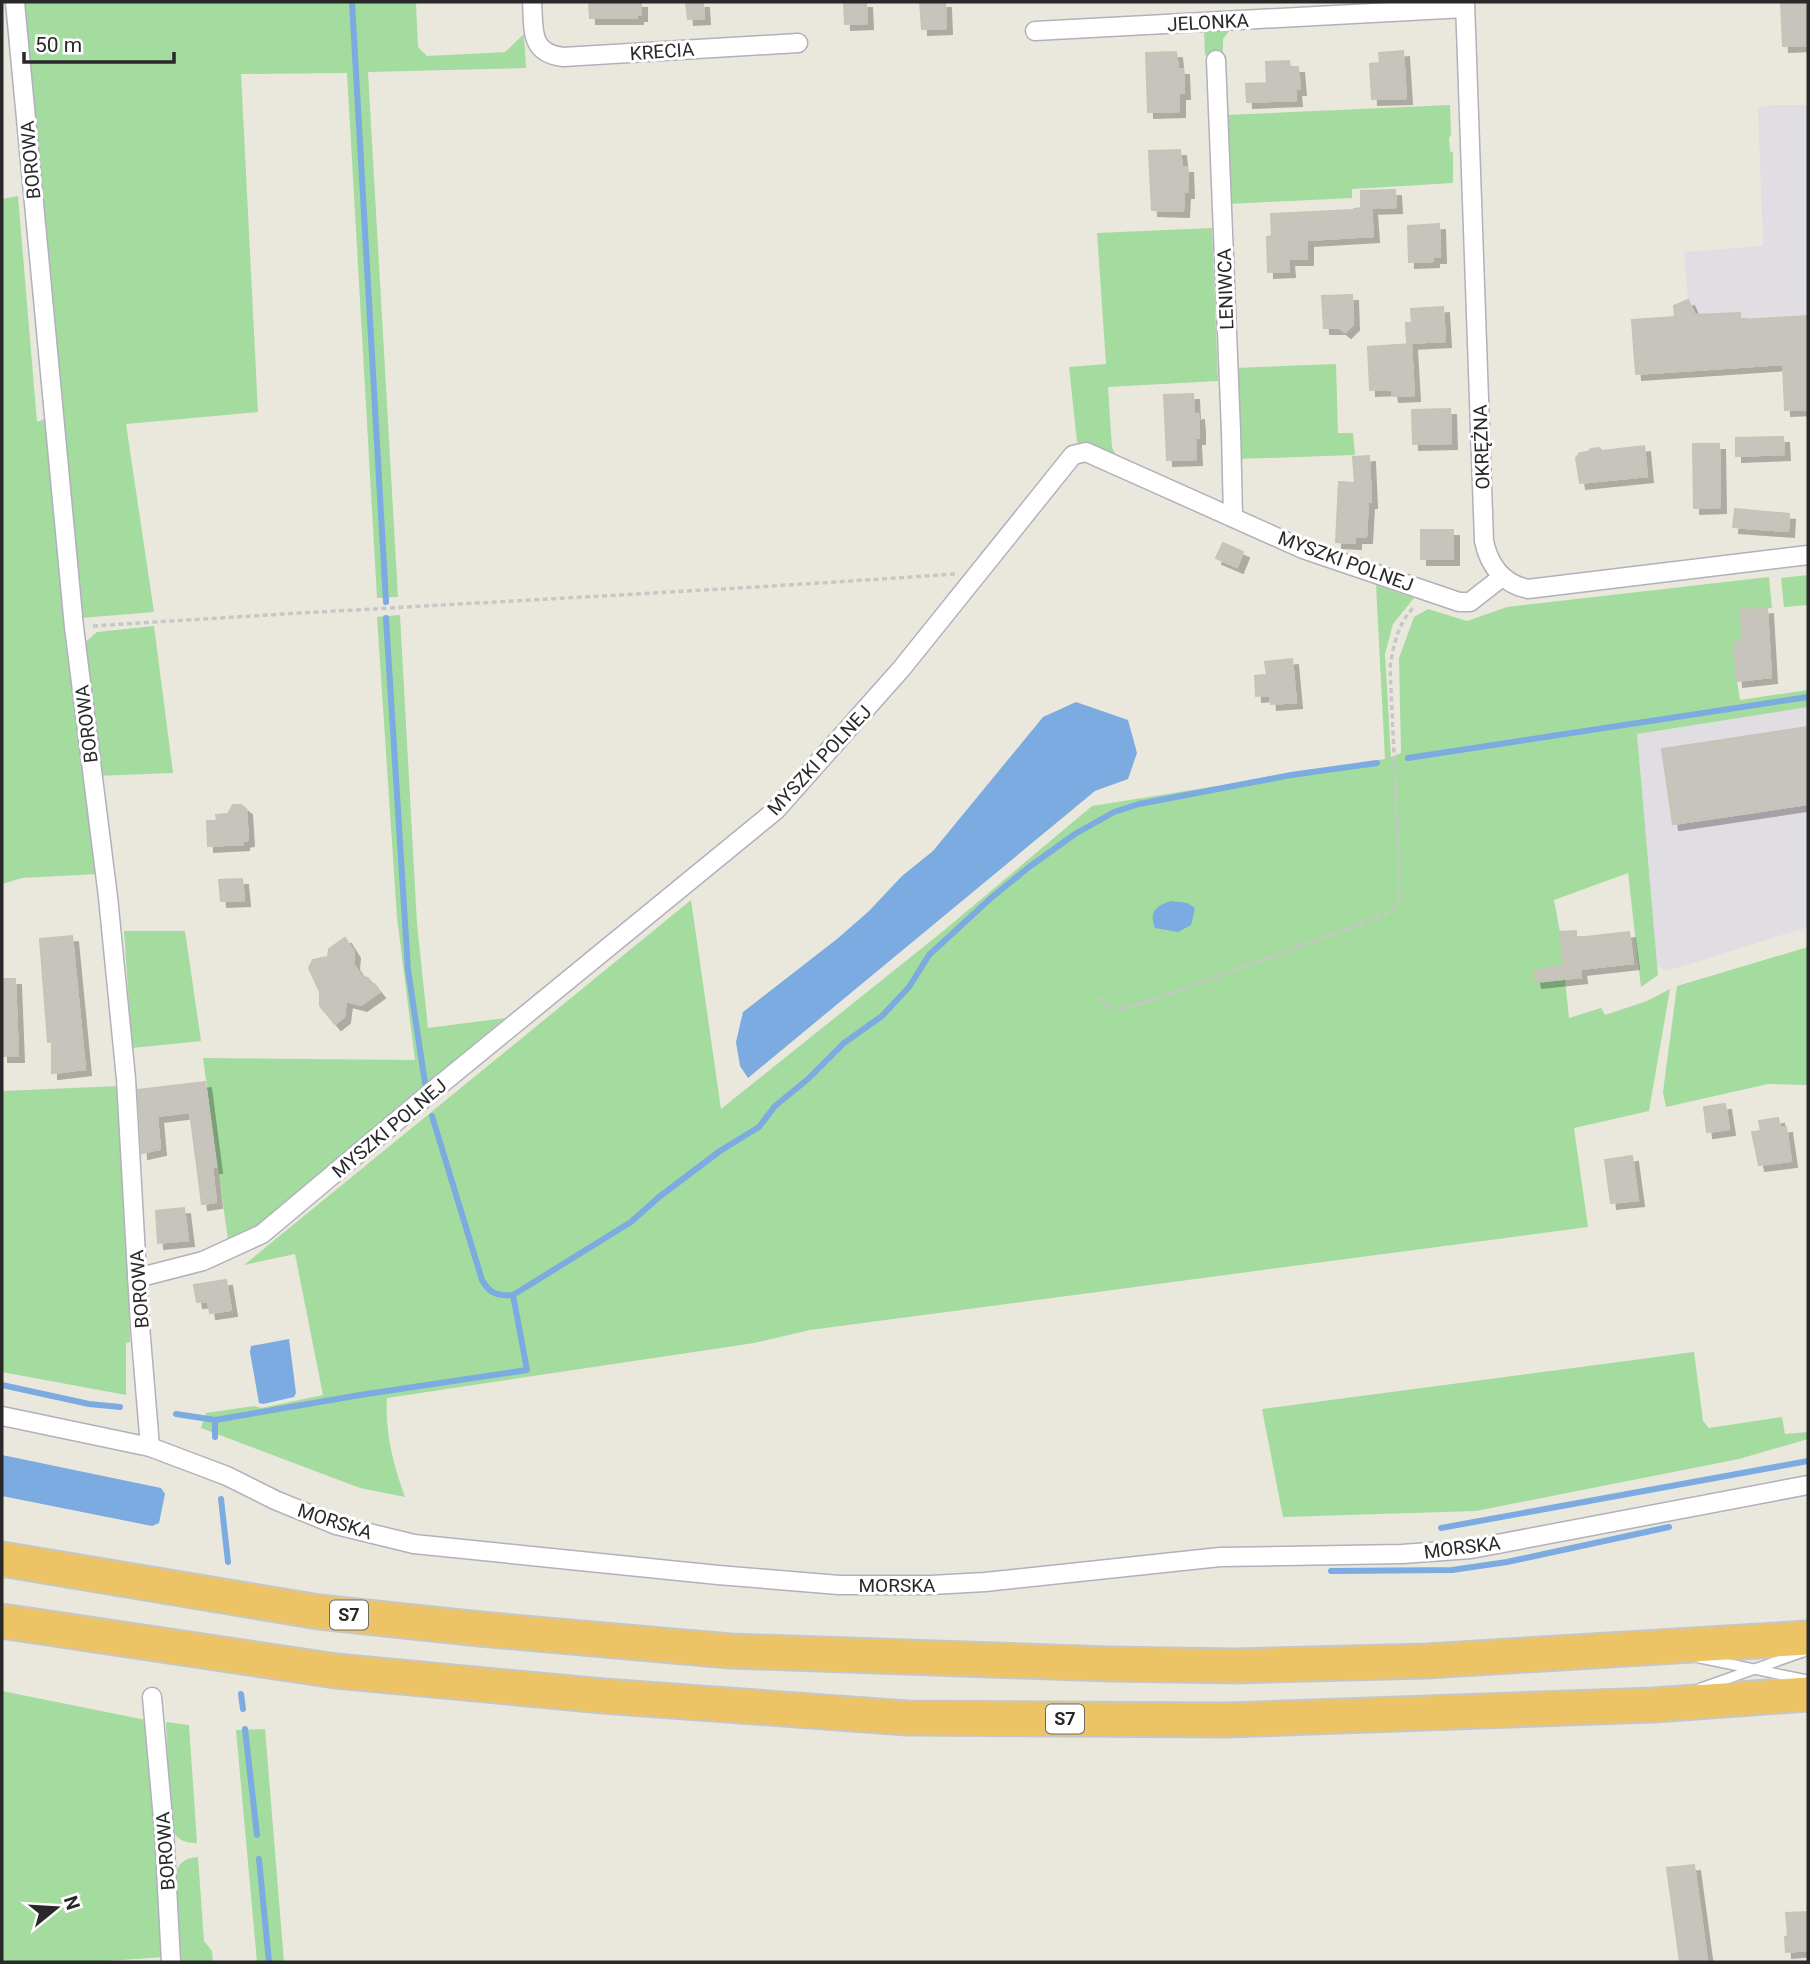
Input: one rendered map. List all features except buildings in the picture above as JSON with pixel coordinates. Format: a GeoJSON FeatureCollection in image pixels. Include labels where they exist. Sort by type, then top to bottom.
{"type":"FeatureCollection","features":[{"type":"Feature","properties":{"kind":"highway","name":"S7"},"geometry":{"type":"LineString","coordinates":[[2,1559],[319,1612],[730,1651],[1109,1664],[1236,1665],[1427,1661],[1808,1637]]}},
{"type":"Feature","properties":{"kind":"highway","name":"S7"},"geometry":{"type":"LineString","coordinates":[[2,1620],[336,1671],[603,1696],[907,1718],[1227,1720],[1654,1705],[1808,1694]]}},
{"type":"Feature","properties":{"kind":"street","name":"BOROWA"},"geometry":{"type":"LineString","coordinates":[[15,2],[75,627],[121,1024],[150,1447]]}},
{"type":"Feature","properties":{"kind":"street","name":"KRECIA"},"geometry":{"type":"LineString","coordinates":[[532,2],[535,39],[544,52],[563,57],[798,43]]}},
{"type":"Feature","properties":{"kind":"street","name":"JELONKA"},"geometry":{"type":"LineString","coordinates":[[1035,31],[1465,5]]}},
{"type":"Feature","properties":{"kind":"street","name":"OKRĘŻNA"},"geometry":{"type":"LineString","coordinates":[[1465,5],[1484,541],[1487,555],[1502,577]]}},
{"type":"Feature","properties":{"kind":"street","name":"LENIWCA"},"geometry":{"type":"LineString","coordinates":[[1216,60],[1233,517]]}},
{"type":"Feature","properties":{"kind":"street","name":"MYSZKI POLNEJ"},"geometry":{"type":"LineString","coordinates":[[137,1278],[203,1261],[262,1234],[756,826],[804,780],[893,679],[1078,452],[1086,452],[1331,560],[1465,603],[1479,597],[1502,577]]}},
{"type":"Feature","properties":{"kind":"street"},"geometry":{"type":"LineString","coordinates":[[1502,577],[1511,584],[1528,589],[1808,555]]}},
{"type":"Feature","properties":{"kind":"street","name":"MORSKA"},"geometry":{"type":"LineString","coordinates":[[2,1416],[150,1447],[203,1466],[336,1525],[414,1544],[839,1585],[971,1583],[1220,1557],[1402,1554],[1471,1549],[1808,1485]]}},
{"type":"Feature","properties":{"kind":"street","name":"BOROWA"},"geometry":{"type":"LineString","coordinates":[[152,1697],[164,1830],[171,1962]]}},
{"type":"Feature","properties":{"kind":"lane"},"geometry":{"type":"LineString","coordinates":[[1653,1648],[1808,1681]]}},
{"type":"Feature","properties":{"kind":"lane"},"geometry":{"type":"LineString","coordinates":[[1654,1705],[1808,1651]]}},
{"type":"Feature","properties":{"kind":"path"},"geometry":{"type":"LineString","coordinates":[[75,627],[978,573]]}},
{"type":"Feature","properties":{"kind":"path"},"geometry":{"type":"LineString","coordinates":[[1100,996],[1108,1007],[1119,1009],[1153,1000],[1386,914],[1399,903],[1390,668],[1393,645],[1403,622],[1411,609],[1432,592]]}},
{"type":"Feature","properties":{"kind":"shaded area"},"geometry":{"type":"Polygon","coordinates":[[[1808,105],[1808,363],[1636,374],[1632,320],[1675,317],[1674,306],[1688,300],[1684,252],[1763,246],[1758,107],[1808,105]]]}},
{"type":"Feature","properties":{"kind":"shaded area"},"geometry":{"type":"Polygon","coordinates":[[[1808,707],[1808,927],[1667,971],[1657,966],[1637,734],[1808,707]]]}},
{"type":"Feature","properties":{"kind":"green space"},"geometry":{"type":"Polygon","coordinates":[[[22,2],[416,2],[418,47],[427,56],[505,52],[524,34],[526,68],[368,72],[398,597],[377,598],[347,73],[241,74],[258,412],[126,424],[154,612],[81,618],[22,2]]]}},
{"type":"Feature","properties":{"kind":"green space"},"geometry":{"type":"Polygon","coordinates":[[[1230,30],[1223,39],[1223,54],[1205,55],[1204,31],[1230,30]]]}},
{"type":"Feature","properties":{"kind":"green space"},"geometry":{"type":"Polygon","coordinates":[[[1450,105],[1449,138],[1450,151],[1453,153],[1453,183],[1352,189],[1352,198],[1228,204],[1226,115],[1450,105]]]}},
{"type":"Feature","properties":{"kind":"green space"},"geometry":{"type":"Polygon","coordinates":[[[18,196],[37,422],[47,418],[97,874],[22,878],[2,884],[2,199],[18,196]]]}},
{"type":"Feature","properties":{"kind":"green space"},"geometry":{"type":"Polygon","coordinates":[[[1212,228],[1218,381],[1108,387],[1112,448],[1120,461],[1077,442],[1069,367],[1106,364],[1097,233],[1212,228]]]}},
{"type":"Feature","properties":{"kind":"green space"},"geometry":{"type":"Polygon","coordinates":[[[1336,364],[1338,433],[1353,433],[1355,455],[1239,459],[1235,368],[1336,364]]]}},
{"type":"Feature","properties":{"kind":"green space"},"geometry":{"type":"Polygon","coordinates":[[[1808,575],[1808,605],[1784,607],[1781,578],[1808,575]]]}},
{"type":"Feature","properties":{"kind":"green space"},"geometry":{"type":"Polygon","coordinates":[[[1769,577],[1772,608],[1741,611],[1743,641],[1737,681],[1740,700],[1808,690],[1808,707],[1637,734],[1658,975],[1641,987],[1628,873],[1554,900],[1569,1018],[1601,1008],[1605,1015],[1647,1001],[1670,989],[1649,1111],[1574,1128],[1588,1227],[810,1330],[754,1343],[387,1398],[391,1448],[405,1497],[360,1488],[201,1428],[206,1413],[254,1406],[261,1408],[323,1395],[295,1254],[244,1265],[691,900],[721,1109],[942,932],[1092,806],[1385,759],[1376,585],[1414,598],[1393,624],[1385,654],[1391,757],[1401,753],[1399,658],[1414,617],[1428,609],[1467,621],[1507,607],[1769,577]]]}},
{"type":"Feature","properties":{"kind":"green space"},"geometry":{"type":"Polygon","coordinates":[[[400,615],[417,924],[428,1028],[505,1018],[246,1235],[228,1240],[203,1058],[415,1060],[397,918],[377,617],[400,615]]]}},
{"type":"Feature","properties":{"kind":"green space"},"geometry":{"type":"Polygon","coordinates":[[[154,626],[173,773],[95,776],[83,644],[97,632],[154,626]]]}},
{"type":"Feature","properties":{"kind":"green space"},"geometry":{"type":"Polygon","coordinates":[[[124,931],[185,931],[201,1041],[132,1048],[124,931]]]}},
{"type":"Feature","properties":{"kind":"green space"},"geometry":{"type":"Polygon","coordinates":[[[1808,947],[1808,1085],[1768,1084],[1666,1107],[1663,1092],[1677,986],[1808,947]]]}},
{"type":"Feature","properties":{"kind":"green space"},"geometry":{"type":"Polygon","coordinates":[[[119,1086],[127,1197],[130,1342],[126,1343],[126,1395],[2,1372],[2,1091],[119,1086]]]}},
{"type":"Feature","properties":{"kind":"green space"},"geometry":{"type":"Polygon","coordinates":[[[1694,1352],[1703,1421],[1709,1428],[1782,1417],[1785,1434],[1808,1432],[1808,1439],[1739,1459],[1476,1511],[1283,1517],[1262,1409],[1694,1352]]]}},
{"type":"Feature","properties":{"kind":"green space"},"geometry":{"type":"Polygon","coordinates":[[[2,1691],[146,1720],[164,1957],[93,1962],[2,1962],[2,1691]]]}},
{"type":"Feature","properties":{"kind":"green space"},"geometry":{"type":"Polygon","coordinates":[[[166,1722],[189,1725],[197,1843],[182,1840],[171,1830],[166,1722]]]}},
{"type":"Feature","properties":{"kind":"green space"},"geometry":{"type":"Polygon","coordinates":[[[265,1729],[284,1962],[257,1962],[236,1730],[265,1729]]]}},
{"type":"Feature","properties":{"kind":"green space"},"geometry":{"type":"Polygon","coordinates":[[[198,1857],[204,1941],[212,1951],[213,1962],[178,1962],[174,1876],[183,1862],[198,1857]]]}},
{"type":"Feature","properties":{"kind":"water"},"geometry":{"type":"Polygon","coordinates":[[[1076,702],[1128,720],[1137,753],[1128,779],[1095,791],[748,1078],[740,1066],[736,1042],[743,1012],[869,911],[902,876],[933,851],[1043,717],[1076,702]]]}},
{"type":"Feature","properties":{"kind":"water"},"geometry":{"type":"Polygon","coordinates":[[[1171,901],[1187,903],[1195,908],[1191,925],[1178,932],[1155,928],[1153,922],[1155,910],[1171,901]]]}},
{"type":"Feature","properties":{"kind":"water"},"geometry":{"type":"Polygon","coordinates":[[[289,1339],[296,1393],[294,1397],[259,1403],[251,1346],[289,1339]]]}},
{"type":"Feature","properties":{"kind":"water"},"geometry":{"type":"Polygon","coordinates":[[[2,1455],[161,1488],[165,1494],[159,1523],[152,1526],[2,1496],[2,1455]]]}},
{"type":"Feature","properties":{"kind":"waterway"},"geometry":{"type":"LineString","coordinates":[[352,2],[386,602]]}},
{"type":"Feature","properties":{"kind":"waterway"},"geometry":{"type":"LineString","coordinates":[[386,618],[408,970],[425,1083]]}},
{"type":"Feature","properties":{"kind":"waterway"},"geometry":{"type":"LineString","coordinates":[[1408,758],[1808,697]]}},
{"type":"Feature","properties":{"kind":"waterway"},"geometry":{"type":"LineString","coordinates":[[432,1116],[482,1280],[495,1293],[513,1295],[631,1222],[720,1151],[759,1127],[775,1106],[808,1079],[844,1043],[882,1016],[909,987],[929,955],[991,898],[1075,834],[1114,812],[1139,804],[1291,775],[1377,763]]}},
{"type":"Feature","properties":{"kind":"waterway"},"geometry":{"type":"LineString","coordinates":[[215,1437],[215,1420],[527,1370],[513,1295]]}},
{"type":"Feature","properties":{"kind":"waterway"},"geometry":{"type":"LineString","coordinates":[[2,1385],[89,1404],[120,1407]]}},
{"type":"Feature","properties":{"kind":"waterway"},"geometry":{"type":"LineString","coordinates":[[176,1414],[215,1420]]}},
{"type":"Feature","properties":{"kind":"waterway"},"geometry":{"type":"LineString","coordinates":[[1441,1528],[1808,1461]]}},
{"type":"Feature","properties":{"kind":"waterway"},"geometry":{"type":"LineString","coordinates":[[221,1499],[228,1562]]}},
{"type":"Feature","properties":{"kind":"waterway"},"geometry":{"type":"LineString","coordinates":[[1331,1571],[1452,1570],[1507,1562],[1669,1527]]}},
{"type":"Feature","properties":{"kind":"waterway"},"geometry":{"type":"LineString","coordinates":[[241,1694],[243,1709]]}},
{"type":"Feature","properties":{"kind":"waterway"},"geometry":{"type":"LineString","coordinates":[[245,1729],[257,1835]]}},
{"type":"Feature","properties":{"kind":"waterway"},"geometry":{"type":"LineString","coordinates":[[259,1859],[269,1962]]}}]}
